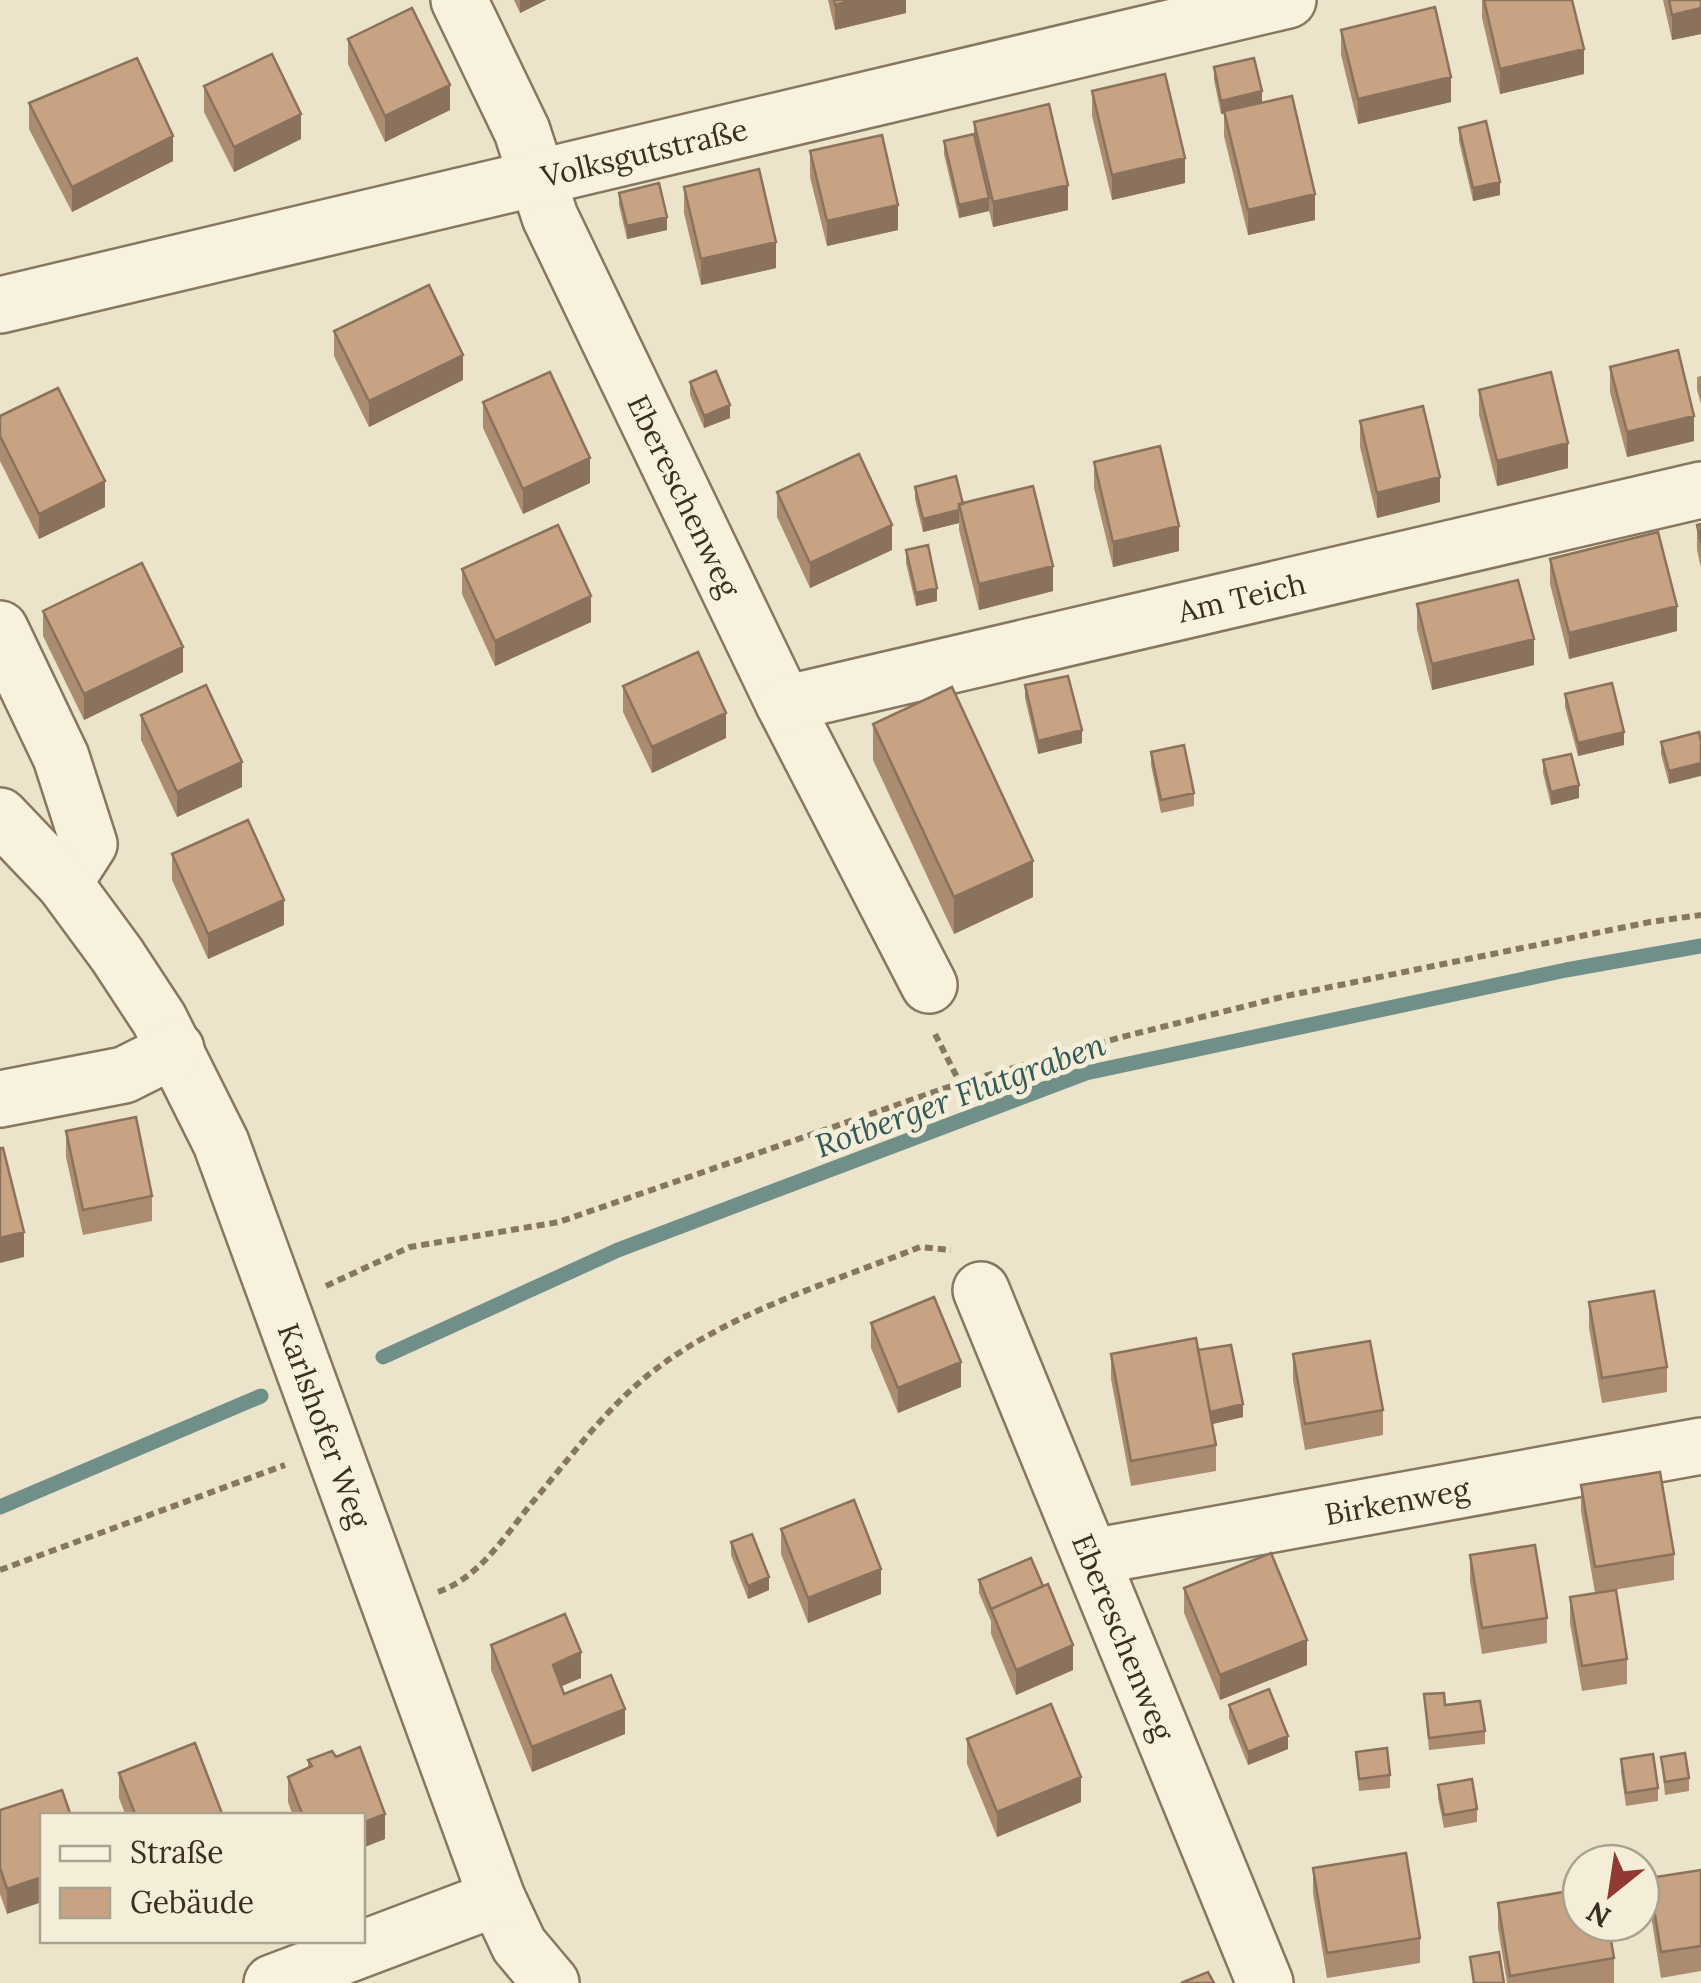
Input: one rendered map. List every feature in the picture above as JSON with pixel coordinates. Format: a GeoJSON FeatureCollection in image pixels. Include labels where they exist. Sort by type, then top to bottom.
{"type":"FeatureCollection","features":[{"type":"Feature","properties":{"kind":"street","name":"Ebereschenweg"},"geometry":{"type":"LineString","coordinates":[[459,0],[522,132],[550,217],[784,704],[930,984]]}},
{"type":"Feature","properties":{"kind":"street","name":"Volksgutstraße"},"geometry":{"type":"LineString","coordinates":[[0,305],[1288,0]]}},
{"type":"Feature","properties":{"kind":"street","name":"Am Teich"},"geometry":{"type":"LineString","coordinates":[[784,704],[1701,490]]}},
{"type":"Feature","properties":{"kind":"street"},"geometry":{"type":"LineString","coordinates":[[0,629],[61,757],[90,844],[64,882]]}},
{"type":"Feature","properties":{"kind":"street","name":"Karlshofer Weg"},"geometry":{"type":"LineString","coordinates":[[0,816],[64,882],[118,955],[176,1049],[222,1143],[324,1432],[497,1898],[518,1945],[551,1983]]}},
{"type":"Feature","properties":{"kind":"street"},"geometry":{"type":"LineString","coordinates":[[0,1099],[124,1075],[176,1049]]}},
{"type":"Feature","properties":{"kind":"street","name":"Ebereschenweg"},"geometry":{"type":"LineString","coordinates":[[981,1290],[1265,1983]]}},
{"type":"Feature","properties":{"kind":"street","name":"Birkenweg"},"geometry":{"type":"LineString","coordinates":[[1092,1557],[1701,1446]]}},
{"type":"Feature","properties":{"kind":"street"},"geometry":{"type":"LineString","coordinates":[[272,1983],[497,1898]]}},
{"type":"Feature","properties":{"kind":"path"},"geometry":{"type":"LineString","coordinates":[[284,1318],[410,1247],[559,1222],[960,1083],[1122,1036],[1286,996],[1701,915]]}},
{"type":"Feature","properties":{"kind":"path"},"geometry":{"type":"LineString","coordinates":[[930,984],[919,1002],[960,1083]]}},
{"type":"Feature","properties":{"kind":"path"},"geometry":{"type":"LineString","coordinates":[[390,1609],[450,1588],[480,1567],[584,1439],[634,1388],[680,1352],[729,1324],[920,1247],[956,1250],[981,1290]]}},
{"type":"Feature","properties":{"kind":"path"},"geometry":{"type":"LineString","coordinates":[[0,1570],[324,1432]]}},
{"type":"Feature","properties":{"kind":"building"},"geometry":{"type":"Polygon","coordinates":[[[1484,0],[1572,0],[1584,49],[1500,69],[1484,0]]]}},
{"type":"Feature","properties":{"kind":"building"},"geometry":{"type":"Polygon","coordinates":[[[1669,0],[1701,0],[1701,8],[1672,15],[1669,0]]]}},
{"type":"Feature","properties":{"kind":"building"},"geometry":{"type":"Polygon","coordinates":[[[1435,7],[1451,77],[1358,99],[1341,30],[1435,7]]]}},
{"type":"Feature","properties":{"kind":"building"},"geometry":{"type":"Polygon","coordinates":[[[412,8],[450,85],[385,116],[348,39],[412,8]]]}},
{"type":"Feature","properties":{"kind":"building"},"geometry":{"type":"Polygon","coordinates":[[[272,54],[301,114],[234,147],[204,86],[272,54]]]}},
{"type":"Feature","properties":{"kind":"building"},"geometry":{"type":"Polygon","coordinates":[[[137,58],[173,136],[72,187],[29,103],[137,58]]]}},
{"type":"Feature","properties":{"kind":"building"},"geometry":{"type":"Polygon","coordinates":[[[1254,58],[1262,91],[1221,101],[1214,67],[1254,58]]]}},
{"type":"Feature","properties":{"kind":"building"},"geometry":{"type":"Polygon","coordinates":[[[1165,74],[1185,158],[1112,175],[1092,91],[1165,74]]]}},
{"type":"Feature","properties":{"kind":"building"},"geometry":{"type":"Polygon","coordinates":[[[1292,96],[1315,194],[1248,210],[1224,111],[1292,96]]]}},
{"type":"Feature","properties":{"kind":"building"},"geometry":{"type":"Polygon","coordinates":[[[1049,104],[1068,185],[993,202],[974,122],[1049,104]]]}},
{"type":"Feature","properties":{"kind":"building"},"geometry":{"type":"Polygon","coordinates":[[[1486,121],[1500,182],[1473,188],[1459,128],[1486,121]]]}},
{"type":"Feature","properties":{"kind":"building"},"geometry":{"type":"Polygon","coordinates":[[[974,134],[989,198],[959,205],[944,141],[974,134]]]}},
{"type":"Feature","properties":{"kind":"building"},"geometry":{"type":"Polygon","coordinates":[[[882,135],[898,205],[827,221],[810,151],[882,135]]]}},
{"type":"Feature","properties":{"kind":"building"},"geometry":{"type":"Polygon","coordinates":[[[759,169],[776,242],[701,259],[684,187],[759,169]]]}},
{"type":"Feature","properties":{"kind":"building"},"geometry":{"type":"Polygon","coordinates":[[[659,183],[667,217],[627,226],[619,193],[659,183]]]}},
{"type":"Feature","properties":{"kind":"building"},"geometry":{"type":"Polygon","coordinates":[[[429,285],[463,355],[369,401],[334,331],[429,285]]]}},
{"type":"Feature","properties":{"kind":"building"},"geometry":{"type":"Polygon","coordinates":[[[1678,350],[1694,416],[1627,432],[1610,367],[1678,350]]]}},
{"type":"Feature","properties":{"kind":"building"},"geometry":{"type":"Polygon","coordinates":[[[716,371],[730,405],[704,416],[690,382],[716,371]]]}},
{"type":"Feature","properties":{"kind":"building"},"geometry":{"type":"Polygon","coordinates":[[[550,372],[590,458],[523,489],[483,402],[550,372]]]}},
{"type":"Feature","properties":{"kind":"building"},"geometry":{"type":"Polygon","coordinates":[[[1551,372],[1568,443],[1497,461],[1479,390],[1551,372]]]}},
{"type":"Feature","properties":{"kind":"building"},"geometry":{"type":"Polygon","coordinates":[[[58,388],[105,481],[39,514],[0,436],[0,416],[58,388]]]}},
{"type":"Feature","properties":{"kind":"building"},"geometry":{"type":"Polygon","coordinates":[[[1423,406],[1440,477],[1377,493],[1360,421],[1423,406]]]}},
{"type":"Feature","properties":{"kind":"building"},"geometry":{"type":"Polygon","coordinates":[[[1160,446],[1179,526],[1113,542],[1094,462],[1160,446]]]}},
{"type":"Feature","properties":{"kind":"building"},"geometry":{"type":"Polygon","coordinates":[[[859,454],[892,525],[810,563],[777,492],[859,454]]]}},
{"type":"Feature","properties":{"kind":"building"},"geometry":{"type":"Polygon","coordinates":[[[956,476],[963,504],[959,504],[959,510],[923,519],[915,487],[956,476]]]}},
{"type":"Feature","properties":{"kind":"building"},"geometry":{"type":"Polygon","coordinates":[[[1033,486],[1053,566],[979,584],[959,504],[1033,486]]]}},
{"type":"Feature","properties":{"kind":"building"},"geometry":{"type":"Polygon","coordinates":[[[558,525],[591,596],[495,641],[462,569],[558,525]]]}},
{"type":"Feature","properties":{"kind":"building"},"geometry":{"type":"Polygon","coordinates":[[[1658,532],[1677,606],[1569,633],[1550,559],[1658,532]]]}},
{"type":"Feature","properties":{"kind":"building"},"geometry":{"type":"Polygon","coordinates":[[[928,545],[937,588],[916,593],[906,550],[928,545]]]}},
{"type":"Feature","properties":{"kind":"building"},"geometry":{"type":"Polygon","coordinates":[[[142,563],[183,647],[84,694],[43,611],[142,563]]]}},
{"type":"Feature","properties":{"kind":"building"},"geometry":{"type":"Polygon","coordinates":[[[1518,580],[1534,639],[1432,664],[1417,604],[1518,580]]]}},
{"type":"Feature","properties":{"kind":"building"},"geometry":{"type":"Polygon","coordinates":[[[698,652],[726,713],[652,747],[623,686],[698,652]]]}},
{"type":"Feature","properties":{"kind":"building"},"geometry":{"type":"Polygon","coordinates":[[[1068,676],[1082,730],[1038,741],[1025,685],[1068,676]]]}},
{"type":"Feature","properties":{"kind":"building"},"geometry":{"type":"Polygon","coordinates":[[[1612,683],[1624,732],[1578,743],[1565,694],[1612,683]]]}},
{"type":"Feature","properties":{"kind":"building"},"geometry":{"type":"Polygon","coordinates":[[[206,685],[242,762],[177,792],[141,715],[206,685]]]}},
{"type":"Feature","properties":{"kind":"building"},"geometry":{"type":"Polygon","coordinates":[[[952,687],[1033,861],[954,897],[873,724],[952,687]]]}},
{"type":"Feature","properties":{"kind":"building"},"geometry":{"type":"Polygon","coordinates":[[[1699,732],[1701,763],[1669,771],[1661,742],[1699,732]]]}},
{"type":"Feature","properties":{"kind":"building"},"geometry":{"type":"Polygon","coordinates":[[[1184,745],[1194,793],[1161,800],[1151,752],[1184,745]]]}},
{"type":"Feature","properties":{"kind":"building"},"geometry":{"type":"Polygon","coordinates":[[[1571,754],[1579,785],[1551,792],[1543,760],[1571,754]]]}},
{"type":"Feature","properties":{"kind":"building"},"geometry":{"type":"Polygon","coordinates":[[[248,820],[284,900],[208,934],[172,854],[248,820]]]}},
{"type":"Feature","properties":{"kind":"building"},"geometry":{"type":"Polygon","coordinates":[[[136,1117],[152,1196],[83,1210],[66,1131],[136,1117]]]}},
{"type":"Feature","properties":{"kind":"building"},"geometry":{"type":"Polygon","coordinates":[[[0,1148],[24,1232],[0,1238],[0,1148]]]}},
{"type":"Feature","properties":{"kind":"building"},"geometry":{"type":"Polygon","coordinates":[[[1654,1291],[1667,1367],[1602,1378],[1589,1302],[1654,1291]]]}},
{"type":"Feature","properties":{"kind":"building"},"geometry":{"type":"Polygon","coordinates":[[[934,1297],[961,1362],[898,1388],[871,1323],[934,1297]]]}},
{"type":"Feature","properties":{"kind":"building"},"geometry":{"type":"Polygon","coordinates":[[[1196,1338],[1216,1445],[1131,1461],[1111,1354],[1196,1338]]]}},
{"type":"Feature","properties":{"kind":"building"},"geometry":{"type":"Polygon","coordinates":[[[1370,1341],[1383,1410],[1305,1424],[1293,1354],[1370,1341]]]}},
{"type":"Feature","properties":{"kind":"building"},"geometry":{"type":"Polygon","coordinates":[[[1231,1345],[1243,1404],[1210,1412],[1198,1350],[1231,1345]]]}},
{"type":"Feature","properties":{"kind":"building"},"geometry":{"type":"Polygon","coordinates":[[[1660,1472],[1674,1554],[1595,1567],[1581,1485],[1660,1472]]]}},
{"type":"Feature","properties":{"kind":"building"},"geometry":{"type":"Polygon","coordinates":[[[854,1500],[881,1569],[808,1598],[781,1529],[854,1500]]]}},
{"type":"Feature","properties":{"kind":"building"},"geometry":{"type":"Polygon","coordinates":[[[752,1534],[769,1577],[748,1586],[731,1542],[752,1534]]]}},
{"type":"Feature","properties":{"kind":"building"},"geometry":{"type":"Polygon","coordinates":[[[1535,1545],[1547,1618],[1482,1628],[1470,1555],[1535,1545]]]}},
{"type":"Feature","properties":{"kind":"building"},"geometry":{"type":"Polygon","coordinates":[[[1271,1553],[1307,1640],[1220,1675],[1184,1588],[1271,1553]]]}},
{"type":"Feature","properties":{"kind":"building"},"geometry":{"type":"Polygon","coordinates":[[[1031,1558],[1043,1586],[991,1609],[979,1580],[1031,1558]]]}},
{"type":"Feature","properties":{"kind":"building"},"geometry":{"type":"Polygon","coordinates":[[[1048,1584],[1073,1645],[1016,1670],[991,1609],[1048,1584]]]}},
{"type":"Feature","properties":{"kind":"building"},"geometry":{"type":"Polygon","coordinates":[[[1616,1590],[1627,1659],[1582,1666],[1570,1597],[1616,1590]]]}},
{"type":"Feature","properties":{"kind":"building"},"geometry":{"type":"Polygon","coordinates":[[[565,1614],[581,1652],[553,1665],[564,1694],[611,1675],[625,1709],[532,1747],[491,1645],[565,1614]]]}},
{"type":"Feature","properties":{"kind":"building"},"geometry":{"type":"Polygon","coordinates":[[[1269,1689],[1288,1736],[1248,1752],[1229,1705],[1269,1689]]]}},
{"type":"Feature","properties":{"kind":"building"},"geometry":{"type":"Polygon","coordinates":[[[1444,1693],[1445,1705],[1480,1701],[1485,1731],[1429,1738],[1424,1694],[1444,1693]]]}},
{"type":"Feature","properties":{"kind":"building"},"geometry":{"type":"Polygon","coordinates":[[[1051,1704],[1081,1777],[997,1812],[967,1739],[1051,1704]]]}},
{"type":"Feature","properties":{"kind":"building"},"geometry":{"type":"Polygon","coordinates":[[[195,1743],[222,1813],[135,1813],[119,1773],[195,1743]]]}},
{"type":"Feature","properties":{"kind":"building"},"geometry":{"type":"Polygon","coordinates":[[[360,1747],[385,1814],[365,1822],[365,1813],[302,1813],[288,1777],[312,1766],[308,1760],[332,1751],[336,1757],[360,1747]]]}},
{"type":"Feature","properties":{"kind":"building"},"geometry":{"type":"Polygon","coordinates":[[[1387,1748],[1390,1775],[1359,1779],[1356,1752],[1387,1748]]]}},
{"type":"Feature","properties":{"kind":"building"},"geometry":{"type":"Polygon","coordinates":[[[1685,1753],[1689,1778],[1665,1782],[1661,1757],[1685,1753]]]}},
{"type":"Feature","properties":{"kind":"building"},"geometry":{"type":"Polygon","coordinates":[[[1653,1754],[1658,1788],[1626,1793],[1621,1759],[1653,1754]]]}},
{"type":"Feature","properties":{"kind":"building"},"geometry":{"type":"Polygon","coordinates":[[[1472,1779],[1477,1809],[1444,1815],[1438,1785],[1472,1779]]]}},
{"type":"Feature","properties":{"kind":"building"},"geometry":{"type":"Polygon","coordinates":[[[62,1790],[70,1813],[40,1813],[40,1878],[7,1889],[0,1868],[0,1810],[62,1790]]]}},
{"type":"Feature","properties":{"kind":"building"},"geometry":{"type":"Polygon","coordinates":[[[1406,1853],[1420,1938],[1327,1953],[1313,1868],[1406,1853]]]}},
{"type":"Feature","properties":{"kind":"building"},"geometry":{"type":"Polygon","coordinates":[[[1701,1870],[1701,1946],[1661,1952],[1661,1876],[1701,1870]]]}},
{"type":"Feature","properties":{"kind":"building"},"geometry":{"type":"Polygon","coordinates":[[[1561,1892],[1561,1943],[1611,1943],[1614,1958],[1510,1976],[1498,1903],[1561,1892]]]}},
{"type":"Feature","properties":{"kind":"building"},"geometry":{"type":"Polygon","coordinates":[[[1499,1952],[1504,1983],[1474,1983],[1470,1957],[1499,1952]]]}},
{"type":"Feature","properties":{"kind":"building"},"geometry":{"type":"Polygon","coordinates":[[[1208,1972],[1214,1983],[1181,1983],[1208,1972]]]}},
{"type":"Feature","properties":{"kind":"waterway","name":"Rotberger Flutgraben"},"geometry":{"type":"LineString","coordinates":[[383,1357],[618,1250],[1086,1073],[1566,970],[1701,946]]}},
{"type":"Feature","properties":{"kind":"waterway","name":"Rotberger Flutgraben"},"geometry":{"type":"LineString","coordinates":[[0,1507],[261,1396]]}}]}
